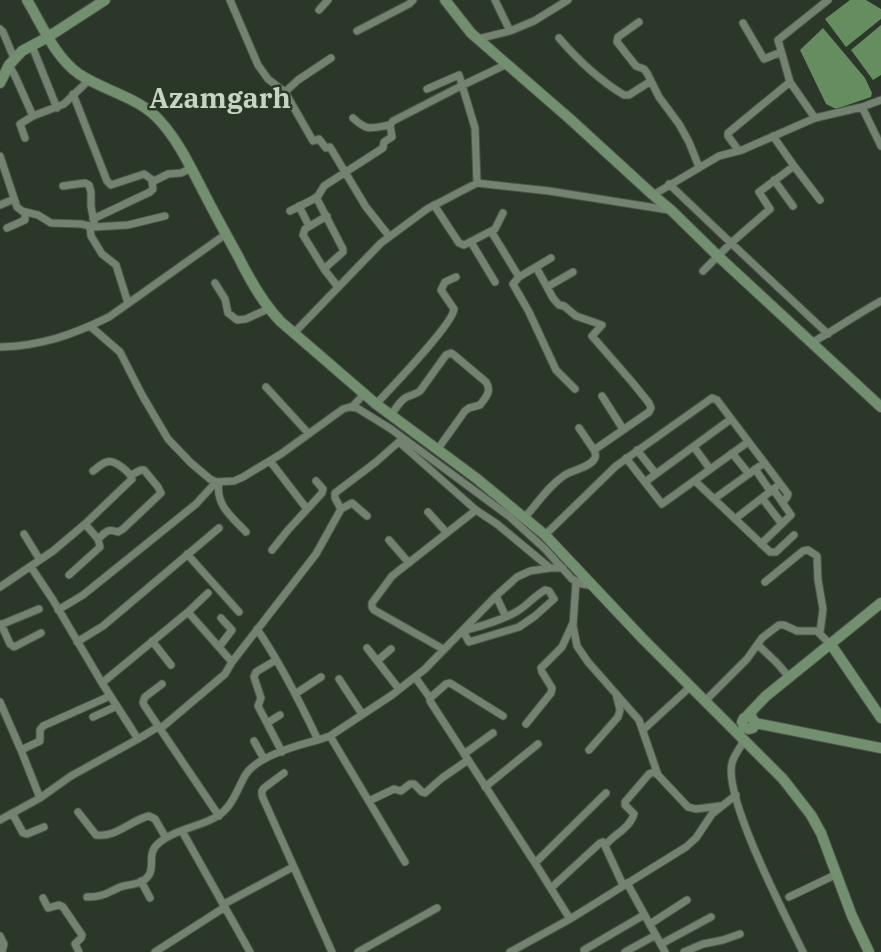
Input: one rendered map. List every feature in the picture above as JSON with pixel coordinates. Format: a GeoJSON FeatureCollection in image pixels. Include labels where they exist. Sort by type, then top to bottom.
{"type":"FeatureCollection","features":[{"type":"Feature","properties":{"kind":"street"},"geometry":{"type":"LineString","coordinates":[[27,0],[48,37],[68,64],[89,80],[140,104],[151,111],[162,123],[192,168],[252,283],[268,309],[293,334],[376,404],[525,517],[545,535],[690,687],[784,779],[811,815],[821,833],[852,916],[869,952]]}},
{"type":"Feature","properties":{"kind":"street"},"geometry":{"type":"LineString","coordinates":[[0,83],[11,62],[22,51],[48,37],[93,3],[106,0]]}},
{"type":"Feature","properties":{"kind":"street"},"geometry":{"type":"LineString","coordinates":[[230,0],[258,65],[268,79],[284,92],[313,141],[319,139],[326,148],[330,146],[366,207],[389,236]]}},
{"type":"Feature","properties":{"kind":"street"},"geometry":{"type":"LineString","coordinates":[[319,10],[328,0]]}},
{"type":"Feature","properties":{"kind":"street"},"geometry":{"type":"LineString","coordinates":[[357,31],[413,0]]}},
{"type":"Feature","properties":{"kind":"street"},"geometry":{"type":"LineString","coordinates":[[445,0],[471,33],[671,210],[811,344],[881,407]]}},
{"type":"Feature","properties":{"kind":"street"},"geometry":{"type":"LineString","coordinates":[[495,0],[510,31]]}},
{"type":"Feature","properties":{"kind":"street"},"geometry":{"type":"LineString","coordinates":[[478,39],[510,31],[534,21],[568,0]]}},
{"type":"Feature","properties":{"kind":"street"},"geometry":{"type":"LineString","coordinates":[[815,118],[790,82],[778,40],[828,0]]}},
{"type":"Feature","properties":{"kind":"street"},"geometry":{"type":"LineString","coordinates":[[639,22],[618,37],[617,42],[636,66],[645,70],[659,97],[682,130],[699,168]]}},
{"type":"Feature","properties":{"kind":"street"},"geometry":{"type":"LineString","coordinates":[[743,23],[764,59],[782,52]]}},
{"type":"Feature","properties":{"kind":"street"},"geometry":{"type":"LineString","coordinates":[[0,29],[3,32],[15,76],[33,116]]}},
{"type":"Feature","properties":{"kind":"street"},"geometry":{"type":"LineString","coordinates":[[559,38],[572,54],[600,78],[624,95],[628,95],[651,81]]}},
{"type":"Feature","properties":{"kind":"street"},"geometry":{"type":"LineString","coordinates":[[32,46],[57,108]]}},
{"type":"Feature","properties":{"kind":"street"},"geometry":{"type":"LineString","coordinates":[[284,92],[298,80],[331,58]]}},
{"type":"Feature","properties":{"kind":"street"},"geometry":{"type":"LineString","coordinates":[[353,118],[362,127],[367,128],[390,125],[393,121],[507,64]]}},
{"type":"Feature","properties":{"kind":"street"},"geometry":{"type":"LineString","coordinates":[[427,89],[459,74],[476,132],[477,183]]}},
{"type":"Feature","properties":{"kind":"street"},"geometry":{"type":"LineString","coordinates":[[24,138],[20,124],[33,116],[64,104],[89,80]]}},
{"type":"Feature","properties":{"kind":"street"},"geometry":{"type":"LineString","coordinates":[[739,151],[728,136],[728,133],[790,82]]}},
{"type":"Feature","properties":{"kind":"street"},"geometry":{"type":"LineString","coordinates":[[73,94],[108,183],[114,185],[144,174],[152,181],[150,192],[94,219]]}},
{"type":"Feature","properties":{"kind":"street"},"geometry":{"type":"LineString","coordinates":[[653,195],[719,156],[739,151],[815,118],[862,107],[881,100]]}},
{"type":"Feature","properties":{"kind":"street"},"geometry":{"type":"LineString","coordinates":[[862,107],[881,146]]}},
{"type":"Feature","properties":{"kind":"street"},"geometry":{"type":"LineString","coordinates":[[290,211],[316,197],[324,186],[383,148],[384,142],[392,137],[390,125]]}},
{"type":"Feature","properties":{"kind":"street"},"geometry":{"type":"LineString","coordinates":[[773,136],[820,200]]}},
{"type":"Feature","properties":{"kind":"street"},"geometry":{"type":"LineString","coordinates":[[0,156],[17,207],[24,212],[38,215],[51,223],[81,224],[92,227],[128,225],[165,216]]}},
{"type":"Feature","properties":{"kind":"street"},"geometry":{"type":"LineString","coordinates":[[703,271],[770,209],[759,192],[794,166]]}},
{"type":"Feature","properties":{"kind":"street"},"geometry":{"type":"LineString","coordinates":[[152,181],[168,174],[192,168]]}},
{"type":"Feature","properties":{"kind":"street"},"geometry":{"type":"LineString","coordinates":[[774,180],[793,206]]}},
{"type":"Feature","properties":{"kind":"street"},"geometry":{"type":"LineString","coordinates":[[63,186],[85,183],[89,185],[91,192],[90,206],[94,219],[91,236],[102,254],[116,265],[128,303]]}},
{"type":"Feature","properties":{"kind":"street"},"geometry":{"type":"LineString","coordinates":[[293,334],[381,242],[434,205],[477,183],[549,191],[671,210]]}},
{"type":"Feature","properties":{"kind":"street"},"geometry":{"type":"LineString","coordinates":[[669,184],[828,334]]}},
{"type":"Feature","properties":{"kind":"street"},"geometry":{"type":"LineString","coordinates":[[316,197],[343,249],[343,252],[324,270]]}},
{"type":"Feature","properties":{"kind":"street"},"geometry":{"type":"LineString","coordinates":[[0,205],[14,199]]}},
{"type":"Feature","properties":{"kind":"street"},"geometry":{"type":"LineString","coordinates":[[434,205],[459,243],[464,245],[491,231],[499,224],[503,213]]}},
{"type":"Feature","properties":{"kind":"street"},"geometry":{"type":"LineString","coordinates":[[300,206],[309,226]]}},
{"type":"Feature","properties":{"kind":"street"},"geometry":{"type":"LineString","coordinates":[[7,228],[25,220],[24,212]]}},
{"type":"Feature","properties":{"kind":"street"},"geometry":{"type":"LineString","coordinates":[[327,216],[303,230],[303,235],[324,270],[338,287]]}},
{"type":"Feature","properties":{"kind":"street"},"geometry":{"type":"LineString","coordinates":[[491,231],[519,277]]}},
{"type":"Feature","properties":{"kind":"street"},"geometry":{"type":"LineString","coordinates":[[0,348],[46,342],[90,326],[108,317],[226,234]]}},
{"type":"Feature","properties":{"kind":"street"},"geometry":{"type":"LineString","coordinates":[[471,242],[495,282]]}},
{"type":"Feature","properties":{"kind":"street"},"geometry":{"type":"LineString","coordinates":[[551,258],[519,277],[513,284],[530,312],[556,370],[575,389]]}},
{"type":"Feature","properties":{"kind":"street"},"geometry":{"type":"LineString","coordinates":[[536,267],[553,298],[559,305],[564,306],[576,316],[602,326],[592,336],[649,403],[651,408],[649,412],[594,450]]}},
{"type":"Feature","properties":{"kind":"street"},"geometry":{"type":"LineString","coordinates":[[547,287],[573,272]]}},
{"type":"Feature","properties":{"kind":"street"},"geometry":{"type":"LineString","coordinates":[[376,404],[453,316],[454,309],[441,290],[445,282],[456,277]]}},
{"type":"Feature","properties":{"kind":"street"},"geometry":{"type":"LineString","coordinates":[[215,283],[225,299],[228,313],[236,320],[246,319],[268,309]]}},
{"type":"Feature","properties":{"kind":"street"},"geometry":{"type":"LineString","coordinates":[[811,344],[863,310],[881,301]]}},
{"type":"Feature","properties":{"kind":"street"},"geometry":{"type":"LineString","coordinates":[[90,326],[120,352],[146,403],[168,439],[191,464],[217,482],[234,481],[243,477],[270,461],[343,409],[357,408],[369,414],[476,510],[497,524],[550,568]]}},
{"type":"Feature","properties":{"kind":"street"},"geometry":{"type":"LineString","coordinates":[[391,415],[403,400],[420,391],[446,355],[451,353],[454,355],[486,382],[489,392],[480,405],[467,409],[437,450]]}},
{"type":"Feature","properties":{"kind":"street"},"geometry":{"type":"LineString","coordinates":[[266,387],[309,434]]}},
{"type":"Feature","properties":{"kind":"street"},"geometry":{"type":"LineString","coordinates":[[352,407],[364,394]]}},
{"type":"Feature","properties":{"kind":"street"},"geometry":{"type":"LineString","coordinates":[[602,396],[623,429]]}},
{"type":"Feature","properties":{"kind":"street"},"geometry":{"type":"LineString","coordinates":[[545,535],[609,472],[626,458],[712,398],[717,400],[780,484],[788,496],[783,502]]}},
{"type":"Feature","properties":{"kind":"street"},"geometry":{"type":"LineString","coordinates":[[645,482],[731,419]]}},
{"type":"Feature","properties":{"kind":"street"},"geometry":{"type":"LineString","coordinates":[[525,517],[558,480],[594,459],[596,454],[579,428]]}},
{"type":"Feature","properties":{"kind":"street"},"geometry":{"type":"LineString","coordinates":[[341,509],[335,495],[337,490],[376,462],[400,440]]}},
{"type":"Feature","properties":{"kind":"street"},"geometry":{"type":"LineString","coordinates":[[400,440],[510,517],[545,549],[576,582],[594,586]]}},
{"type":"Feature","properties":{"kind":"street"},"geometry":{"type":"LineString","coordinates":[[626,458],[662,504],[748,442]]}},
{"type":"Feature","properties":{"kind":"street"},"geometry":{"type":"LineString","coordinates":[[694,447],[710,469]]}},
{"type":"Feature","properties":{"kind":"street"},"geometry":{"type":"LineString","coordinates":[[637,450],[656,474]]}},
{"type":"Feature","properties":{"kind":"street"},"geometry":{"type":"LineString","coordinates":[[732,453],[772,490],[791,514],[761,544]]}},
{"type":"Feature","properties":{"kind":"street"},"geometry":{"type":"LineString","coordinates":[[93,471],[110,461],[131,475]]}},
{"type":"Feature","properties":{"kind":"street"},"geometry":{"type":"LineString","coordinates":[[270,461],[307,509]]}},
{"type":"Feature","properties":{"kind":"street"},"geometry":{"type":"LineString","coordinates":[[714,499],[764,462]]}},
{"type":"Feature","properties":{"kind":"street"},"geometry":{"type":"LineString","coordinates":[[98,539],[108,530],[118,532],[123,530],[161,493],[144,470],[131,475]]}},
{"type":"Feature","properties":{"kind":"street"},"geometry":{"type":"LineString","coordinates":[[0,587],[31,567],[85,524],[131,481],[131,475]]}},
{"type":"Feature","properties":{"kind":"street"},"geometry":{"type":"LineString","coordinates":[[272,550],[323,491],[316,481]]}},
{"type":"Feature","properties":{"kind":"street"},"geometry":{"type":"LineString","coordinates":[[695,481],[770,552],[776,552],[794,535]]}},
{"type":"Feature","properties":{"kind":"street"},"geometry":{"type":"LineString","coordinates":[[217,482],[217,492],[222,505],[246,532]]}},
{"type":"Feature","properties":{"kind":"street"},"geometry":{"type":"LineString","coordinates":[[58,610],[83,595],[196,504],[217,482]]}},
{"type":"Feature","properties":{"kind":"street"},"geometry":{"type":"LineString","coordinates":[[736,519],[780,484]]}},
{"type":"Feature","properties":{"kind":"street"},"geometry":{"type":"LineString","coordinates":[[762,498],[782,524]]}},
{"type":"Feature","properties":{"kind":"street"},"geometry":{"type":"LineString","coordinates":[[0,820],[40,798],[71,776],[159,728],[225,674],[257,629],[316,554],[341,509],[352,503],[367,516]]}},
{"type":"Feature","properties":{"kind":"street"},"geometry":{"type":"LineString","coordinates":[[443,649],[372,607],[372,603],[388,581],[476,510]]}},
{"type":"Feature","properties":{"kind":"street"},"geometry":{"type":"LineString","coordinates":[[428,512],[447,533]]}},
{"type":"Feature","properties":{"kind":"street"},"geometry":{"type":"LineString","coordinates":[[68,575],[98,550],[100,544],[85,524]]}},
{"type":"Feature","properties":{"kind":"street"},"geometry":{"type":"LineString","coordinates":[[77,642],[103,626],[218,528]]}},
{"type":"Feature","properties":{"kind":"street"},"geometry":{"type":"LineString","coordinates":[[24,534],[40,560]]}},
{"type":"Feature","properties":{"kind":"street"},"geometry":{"type":"LineString","coordinates":[[389,540],[409,563]]}},
{"type":"Feature","properties":{"kind":"street"},"geometry":{"type":"LineString","coordinates":[[765,582],[803,551],[808,550],[816,556],[818,560],[818,580],[823,614],[820,632]]}},
{"type":"Feature","properties":{"kind":"street"},"geometry":{"type":"LineString","coordinates":[[187,554],[239,612]]}},
{"type":"Feature","properties":{"kind":"street"},"geometry":{"type":"LineString","coordinates":[[31,567],[138,739]]}},
{"type":"Feature","properties":{"kind":"street"},"geometry":{"type":"LineString","coordinates":[[87,897],[102,896],[120,887],[129,886],[146,878],[150,873],[151,857],[155,847],[166,838],[219,816],[232,801],[246,773],[251,768],[264,759],[300,744],[330,736],[399,689],[427,667],[510,582],[523,574],[550,568],[563,568]]}},
{"type":"Feature","properties":{"kind":"street"},"geometry":{"type":"LineString","coordinates":[[576,582],[573,622],[577,646],[588,662],[636,716],[643,730],[658,775]]}},
{"type":"Feature","properties":{"kind":"street"},"geometry":{"type":"LineString","coordinates":[[545,590],[549,591],[554,598],[535,616],[514,630],[469,642],[461,632],[506,617],[521,609],[545,590]]}},
{"type":"Feature","properties":{"kind":"street"},"geometry":{"type":"LineString","coordinates":[[102,683],[188,612],[208,593]]}},
{"type":"Feature","properties":{"kind":"street"},"geometry":{"type":"LineString","coordinates":[[496,596],[506,617]]}},
{"type":"Feature","properties":{"kind":"street"},"geometry":{"type":"LineString","coordinates":[[749,722],[768,701],[881,603]]}},
{"type":"Feature","properties":{"kind":"street"},"geometry":{"type":"LineString","coordinates":[[39,609],[0,624],[10,644],[14,647],[41,633]]}},
{"type":"Feature","properties":{"kind":"street"},"geometry":{"type":"LineString","coordinates":[[803,952],[745,827],[732,781],[732,764],[744,740],[749,722],[766,696],[831,645],[881,610]]}},
{"type":"Feature","properties":{"kind":"street"},"geometry":{"type":"LineString","coordinates":[[188,612],[232,662]]}},
{"type":"Feature","properties":{"kind":"street"},"geometry":{"type":"LineString","coordinates":[[219,647],[232,630],[221,618]]}},
{"type":"Feature","properties":{"kind":"street"},"geometry":{"type":"LineString","coordinates":[[526,724],[551,694],[552,688],[542,672],[542,665],[562,647],[573,622]]}},
{"type":"Feature","properties":{"kind":"street"},"geometry":{"type":"LineString","coordinates":[[704,701],[748,659],[762,638],[780,624],[794,630],[820,632],[881,718]]}},
{"type":"Feature","properties":{"kind":"street"},"geometry":{"type":"LineString","coordinates":[[257,629],[295,694],[318,740]]}},
{"type":"Feature","properties":{"kind":"street"},"geometry":{"type":"LineString","coordinates":[[152,642],[171,665]]}},
{"type":"Feature","properties":{"kind":"street"},"geometry":{"type":"LineString","coordinates":[[758,645],[789,677]]}},
{"type":"Feature","properties":{"kind":"street"},"geometry":{"type":"LineString","coordinates":[[367,648],[399,689]]}},
{"type":"Feature","properties":{"kind":"street"},"geometry":{"type":"LineString","coordinates":[[377,661],[391,649]]}},
{"type":"Feature","properties":{"kind":"street"},"geometry":{"type":"LineString","coordinates":[[276,660],[256,672],[254,677],[261,698],[258,706],[282,752]]}},
{"type":"Feature","properties":{"kind":"street"},"geometry":{"type":"LineString","coordinates":[[295,694],[321,677]]}},
{"type":"Feature","properties":{"kind":"street"},"geometry":{"type":"LineString","coordinates":[[415,677],[570,918]]}},
{"type":"Feature","properties":{"kind":"street"},"geometry":{"type":"LineString","coordinates":[[339,679],[362,714]]}},
{"type":"Feature","properties":{"kind":"street"},"geometry":{"type":"LineString","coordinates":[[430,698],[446,684],[450,683],[503,716]]}},
{"type":"Feature","properties":{"kind":"street"},"geometry":{"type":"LineString","coordinates":[[162,684],[145,697],[143,702],[219,816]]}},
{"type":"Feature","properties":{"kind":"street"},"geometry":{"type":"LineString","coordinates":[[643,730],[690,687]]}},
{"type":"Feature","properties":{"kind":"street"},"geometry":{"type":"LineString","coordinates":[[590,750],[618,717],[620,710],[616,694]]}},
{"type":"Feature","properties":{"kind":"street"},"geometry":{"type":"LineString","coordinates":[[21,750],[40,741],[40,730],[43,726],[110,696]]}},
{"type":"Feature","properties":{"kind":"street"},"geometry":{"type":"LineString","coordinates":[[0,702],[40,798]]}},
{"type":"Feature","properties":{"kind":"street"},"geometry":{"type":"LineString","coordinates":[[93,717],[117,706]]}},
{"type":"Feature","properties":{"kind":"street"},"geometry":{"type":"LineString","coordinates":[[267,723],[280,715]]}},
{"type":"Feature","properties":{"kind":"street"},"geometry":{"type":"LineString","coordinates":[[721,718],[881,748]]}},
{"type":"Feature","properties":{"kind":"street"},"geometry":{"type":"LineString","coordinates":[[369,801],[394,789],[401,791],[410,784],[414,784],[422,792],[426,793],[493,733]]}},
{"type":"Feature","properties":{"kind":"street"},"geometry":{"type":"LineString","coordinates":[[330,736],[406,862]]}},
{"type":"Feature","properties":{"kind":"street"},"geometry":{"type":"LineString","coordinates":[[254,741],[264,759]]}},
{"type":"Feature","properties":{"kind":"street"},"geometry":{"type":"LineString","coordinates":[[485,787],[538,744]]}},
{"type":"Feature","properties":{"kind":"street"},"geometry":{"type":"LineString","coordinates":[[606,844],[626,828],[633,817],[632,811],[625,804],[626,800],[649,774],[654,772],[688,807],[696,809],[720,806]]}},
{"type":"Feature","properties":{"kind":"street"},"geometry":{"type":"LineString","coordinates":[[284,773],[264,788],[262,794],[332,952]]}},
{"type":"Feature","properties":{"kind":"street"},"geometry":{"type":"LineString","coordinates":[[535,863],[606,793]]}},
{"type":"Feature","properties":{"kind":"street"},"geometry":{"type":"LineString","coordinates":[[510,952],[570,918],[686,847],[696,838],[712,814],[720,806],[736,796]]}},
{"type":"Feature","properties":{"kind":"street"},"geometry":{"type":"LineString","coordinates":[[78,812],[96,835],[111,833],[149,816],[155,819],[166,838]]}},
{"type":"Feature","properties":{"kind":"street"},"geometry":{"type":"LineString","coordinates":[[12,813],[23,833],[27,834],[44,827]]}},
{"type":"Feature","properties":{"kind":"street"},"geometry":{"type":"LineString","coordinates":[[182,831],[250,952]]}},
{"type":"Feature","properties":{"kind":"street"},"geometry":{"type":"LineString","coordinates":[[551,888],[600,843],[606,844]]}},
{"type":"Feature","properties":{"kind":"street"},"geometry":{"type":"LineString","coordinates":[[606,844],[606,848],[625,884],[665,952]]}},
{"type":"Feature","properties":{"kind":"street"},"geometry":{"type":"LineString","coordinates":[[155,952],[225,906],[293,867]]}},
{"type":"Feature","properties":{"kind":"street"},"geometry":{"type":"LineString","coordinates":[[789,897],[837,874]]}},
{"type":"Feature","properties":{"kind":"street"},"geometry":{"type":"LineString","coordinates":[[141,881],[150,898]]}},
{"type":"Feature","properties":{"kind":"street"},"geometry":{"type":"LineString","coordinates":[[43,898],[48,908],[59,905],[63,907],[82,935],[75,944],[79,952]]}},
{"type":"Feature","properties":{"kind":"street"},"geometry":{"type":"LineString","coordinates":[[650,924],[687,900]]}},
{"type":"Feature","properties":{"kind":"street"},"geometry":{"type":"LineString","coordinates":[[358,952],[437,908]]}},
{"type":"Feature","properties":{"kind":"street"},"geometry":{"type":"LineString","coordinates":[[584,950],[644,914]]}},
{"type":"Feature","properties":{"kind":"street"},"geometry":{"type":"LineString","coordinates":[[661,944],[711,917]]}},
{"type":"Feature","properties":{"kind":"street"},"geometry":{"type":"LineString","coordinates":[[684,952],[703,944],[740,934]]}},
{"type":"Feature","properties":{"kind":"street"},"geometry":{"type":"LineString","coordinates":[[625,952],[656,935]]}},
{"type":"Feature","properties":{"kind":"street"},"geometry":{"type":"LineString","coordinates":[[0,936],[4,944],[2,952]]}},
{"type":"Feature","properties":{"kind":"shaded area"},"geometry":{"type":"Polygon","coordinates":[[[850,0],[866,0],[881,9],[881,19],[846,47],[825,19],[850,0]]]}},
{"type":"Feature","properties":{"kind":"shaded area"},"geometry":{"type":"Polygon","coordinates":[[[881,25],[881,75],[873,80],[851,50],[881,25]]]}},
{"type":"Feature","properties":{"kind":"shaded area"},"geometry":{"type":"Polygon","coordinates":[[[823,28],[865,78],[872,93],[871,97],[836,109],[826,104],[800,50],[823,28]]]}},
{"type":"Feature","properties":{"kind":"district","name":"Azamgarh"},"geometry":{"type":"Point","coordinates":[220,98]}}]}
